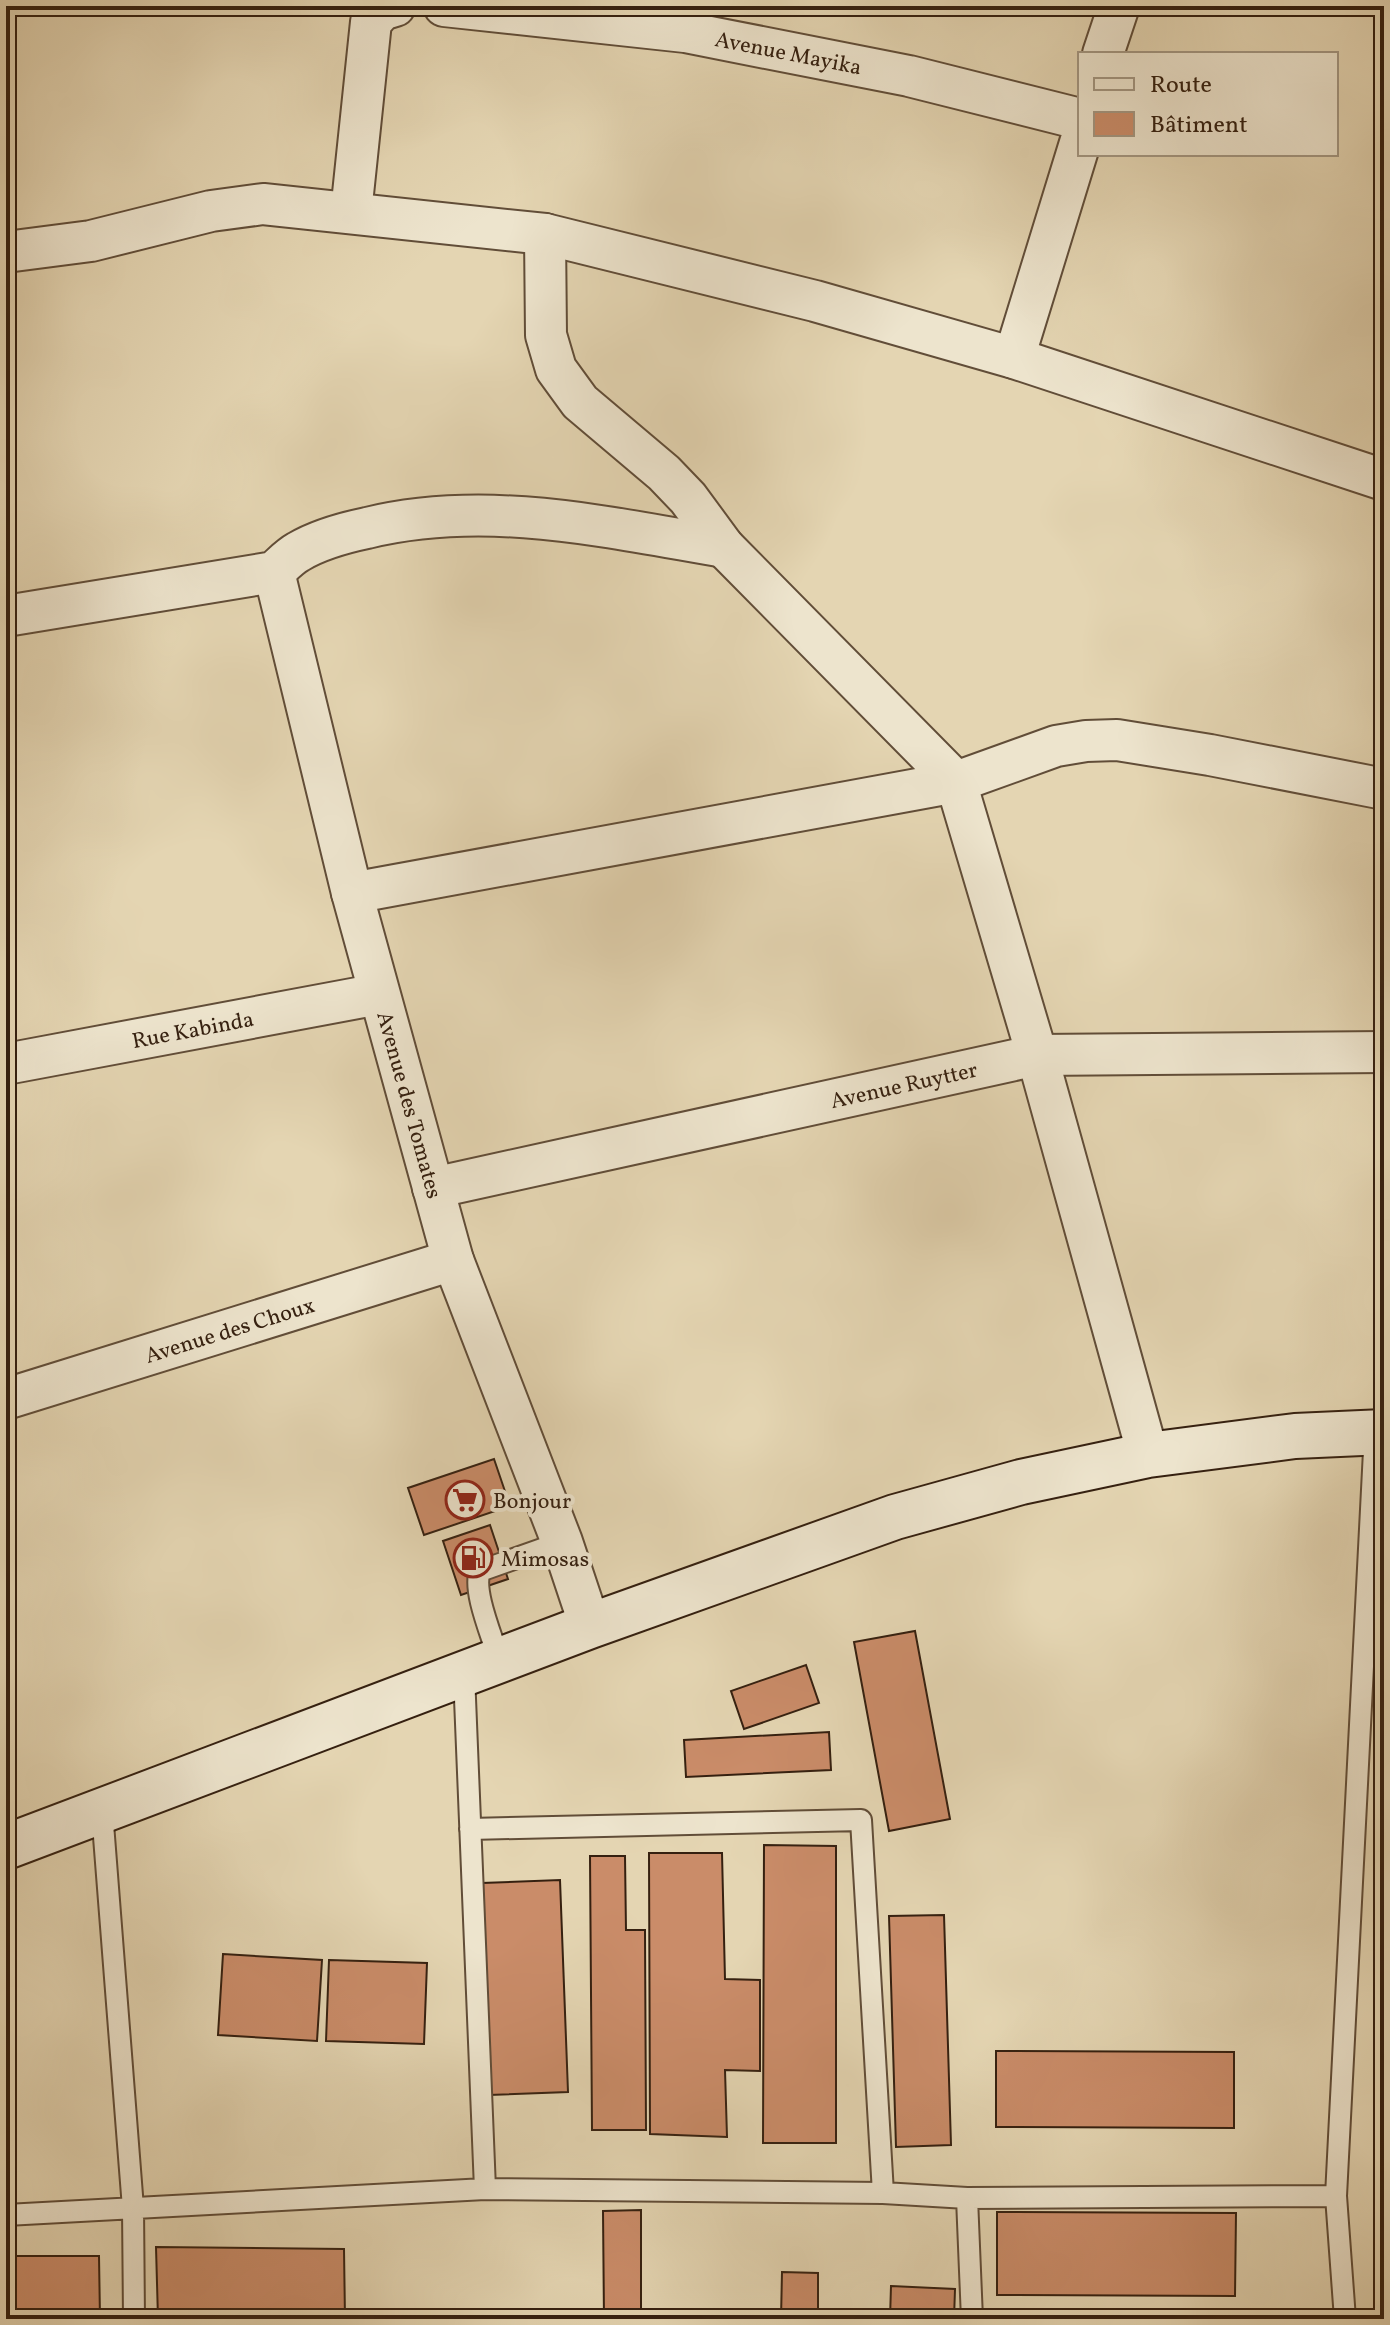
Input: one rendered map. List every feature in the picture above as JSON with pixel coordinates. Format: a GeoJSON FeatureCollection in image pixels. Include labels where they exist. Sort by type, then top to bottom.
{"type":"FeatureCollection","features":[{"type":"Feature","properties":{"kind":"main road"},"geometry":{"type":"LineString","coordinates":[[6,1847],[590,1626],[895,1517],[1021,1482],[1148,1455],[1295,1436],[1380,1432]]}},
{"type":"Feature","properties":{"kind":"street"},"geometry":{"type":"LineString","coordinates":[[351,213],[371,22],[382,10],[395,6]]}},
{"type":"Feature","properties":{"kind":"street","name":"Avenue Mayika"},"geometry":{"type":"LineString","coordinates":[[444,6],[685,32],[909,76],[1078,118]]}},
{"type":"Feature","properties":{"kind":"street"},"geometry":{"type":"LineString","coordinates":[[1104,52],[1119,6]]}},
{"type":"Feature","properties":{"kind":"street"},"geometry":{"type":"LineString","coordinates":[[1014,358],[1078,150]]}},
{"type":"Feature","properties":{"kind":"street"},"geometry":{"type":"LineString","coordinates":[[6,252],[91,241],[233,207],[263,204],[545,234],[815,301],[1014,358],[1384,480]]}},
{"type":"Feature","properties":{"kind":"street"},"geometry":{"type":"LineString","coordinates":[[545,234],[546,335],[556,369],[580,402],[664,473],[724,547],[956,782],[1037,1055],[1148,1455]]}},
{"type":"Feature","properties":{"kind":"street"},"geometry":{"type":"LineString","coordinates":[[6,616],[274,572],[298,552],[330,537],[402,519],[507,515],[563,519],[724,547]]}},
{"type":"Feature","properties":{"kind":"street","name":"Avenue des Tomates"},"geometry":{"type":"LineString","coordinates":[[274,572],[352,893],[453,1260],[562,1542],[590,1626]]}},
{"type":"Feature","properties":{"kind":"street"},"geometry":{"type":"LineString","coordinates":[[352,893],[956,782],[1056,746],[1117,740],[1384,789]]}},
{"type":"Feature","properties":{"kind":"street","name":"Rue Kabinda"},"geometry":{"type":"LineString","coordinates":[[6,1064],[379,994]]}},
{"type":"Feature","properties":{"kind":"street","name":"Avenue Ruytter"},"geometry":{"type":"LineString","coordinates":[[433,1188],[1037,1055],[1384,1052]]}},
{"type":"Feature","properties":{"kind":"street","name":"Avenue des Choux"},"geometry":{"type":"LineString","coordinates":[[6,1399],[453,1260]]}},
{"type":"Feature","properties":{"kind":"lane"},"geometry":{"type":"LineString","coordinates":[[1345,2319],[1336,2196],[1380,1432]]}},
{"type":"Feature","properties":{"kind":"lane"},"geometry":{"type":"LineString","coordinates":[[485,2189],[470,1829],[482,1667],[478,1577],[480,1571],[562,1542]]}},
{"type":"Feature","properties":{"kind":"lane"},"geometry":{"type":"LineString","coordinates":[[102,1811],[133,2208],[134,2319]]}},
{"type":"Feature","properties":{"kind":"lane"},"geometry":{"type":"LineString","coordinates":[[470,1829],[861,1820],[883,2193]]}},
{"type":"Feature","properties":{"kind":"lane"},"geometry":{"type":"LineString","coordinates":[[6,2215],[485,2189],[883,2193],[967,2198],[1336,2196]]}},
{"type":"Feature","properties":{"kind":"lane"},"geometry":{"type":"LineString","coordinates":[[967,2198],[972,2319]]}},
{"type":"Feature","properties":{"kind":"building"},"geometry":{"type":"Polygon","coordinates":[[[494,1459],[510,1506],[424,1535],[408,1488],[494,1459]]]}},
{"type":"Feature","properties":{"kind":"building"},"geometry":{"type":"Polygon","coordinates":[[[490,1525],[508,1579],[461,1595],[443,1541],[490,1525]]]}},
{"type":"Feature","properties":{"kind":"building"},"geometry":{"type":"Polygon","coordinates":[[[915,1631],[950,1819],[889,1831],[854,1642],[915,1631]]]}},
{"type":"Feature","properties":{"kind":"building"},"geometry":{"type":"Polygon","coordinates":[[[806,1665],[819,1703],[744,1729],[731,1691],[806,1665]]]}},
{"type":"Feature","properties":{"kind":"building"},"geometry":{"type":"Polygon","coordinates":[[[829,1732],[831,1770],[686,1777],[684,1740],[829,1732]]]}},
{"type":"Feature","properties":{"kind":"building"},"geometry":{"type":"Polygon","coordinates":[[[764,1845],[836,1846],[836,2143],[763,2143],[764,1845]]]}},
{"type":"Feature","properties":{"kind":"building"},"geometry":{"type":"Polygon","coordinates":[[[649,1853],[722,1853],[725,1979],[760,1980],[760,2071],[725,2070],[727,2137],[650,2134],[649,1853]]]}},
{"type":"Feature","properties":{"kind":"building"},"geometry":{"type":"Polygon","coordinates":[[[590,1856],[625,1856],[626,1930],[645,1930],[646,2130],[592,2130],[590,1856]]]}},
{"type":"Feature","properties":{"kind":"building"},"geometry":{"type":"Polygon","coordinates":[[[560,1880],[568,2092],[489,2095],[482,1883],[560,1880]]]}},
{"type":"Feature","properties":{"kind":"building"},"geometry":{"type":"Polygon","coordinates":[[[944,1915],[951,2145],[896,2147],[889,1916],[944,1915]]]}},
{"type":"Feature","properties":{"kind":"building"},"geometry":{"type":"Polygon","coordinates":[[[223,1954],[322,1960],[317,2041],[218,2035],[223,1954]]]}},
{"type":"Feature","properties":{"kind":"building"},"geometry":{"type":"Polygon","coordinates":[[[329,1960],[427,1963],[424,2044],[326,2041],[329,1960]]]}},
{"type":"Feature","properties":{"kind":"building"},"geometry":{"type":"Polygon","coordinates":[[[996,2051],[1234,2052],[1234,2128],[996,2127],[996,2051]]]}},
{"type":"Feature","properties":{"kind":"building"},"geometry":{"type":"Polygon","coordinates":[[[641,2210],[641,2319],[604,2319],[603,2211],[641,2210]]]}},
{"type":"Feature","properties":{"kind":"building"},"geometry":{"type":"Polygon","coordinates":[[[997,2212],[1236,2213],[1235,2296],[997,2295],[997,2212]]]}},
{"type":"Feature","properties":{"kind":"building"},"geometry":{"type":"Polygon","coordinates":[[[156,2247],[344,2249],[345,2319],[158,2319],[156,2247]]]}},
{"type":"Feature","properties":{"kind":"building"},"geometry":{"type":"Polygon","coordinates":[[[6,2256],[99,2256],[100,2319],[6,2319],[6,2256]]]}},
{"type":"Feature","properties":{"kind":"building"},"geometry":{"type":"Polygon","coordinates":[[[782,2272],[818,2273],[818,2319],[781,2319],[782,2272]]]}},
{"type":"Feature","properties":{"kind":"building"},"geometry":{"type":"Polygon","coordinates":[[[891,2286],[955,2289],[954,2319],[890,2319],[891,2286]]]}},
{"type":"Feature","properties":{"kind":"place","name":"Bonjour"},"geometry":{"type":"Point","coordinates":[465,1500]}},
{"type":"Feature","properties":{"kind":"place","name":"Mimosas"},"geometry":{"type":"Point","coordinates":[473,1558]}}]}
